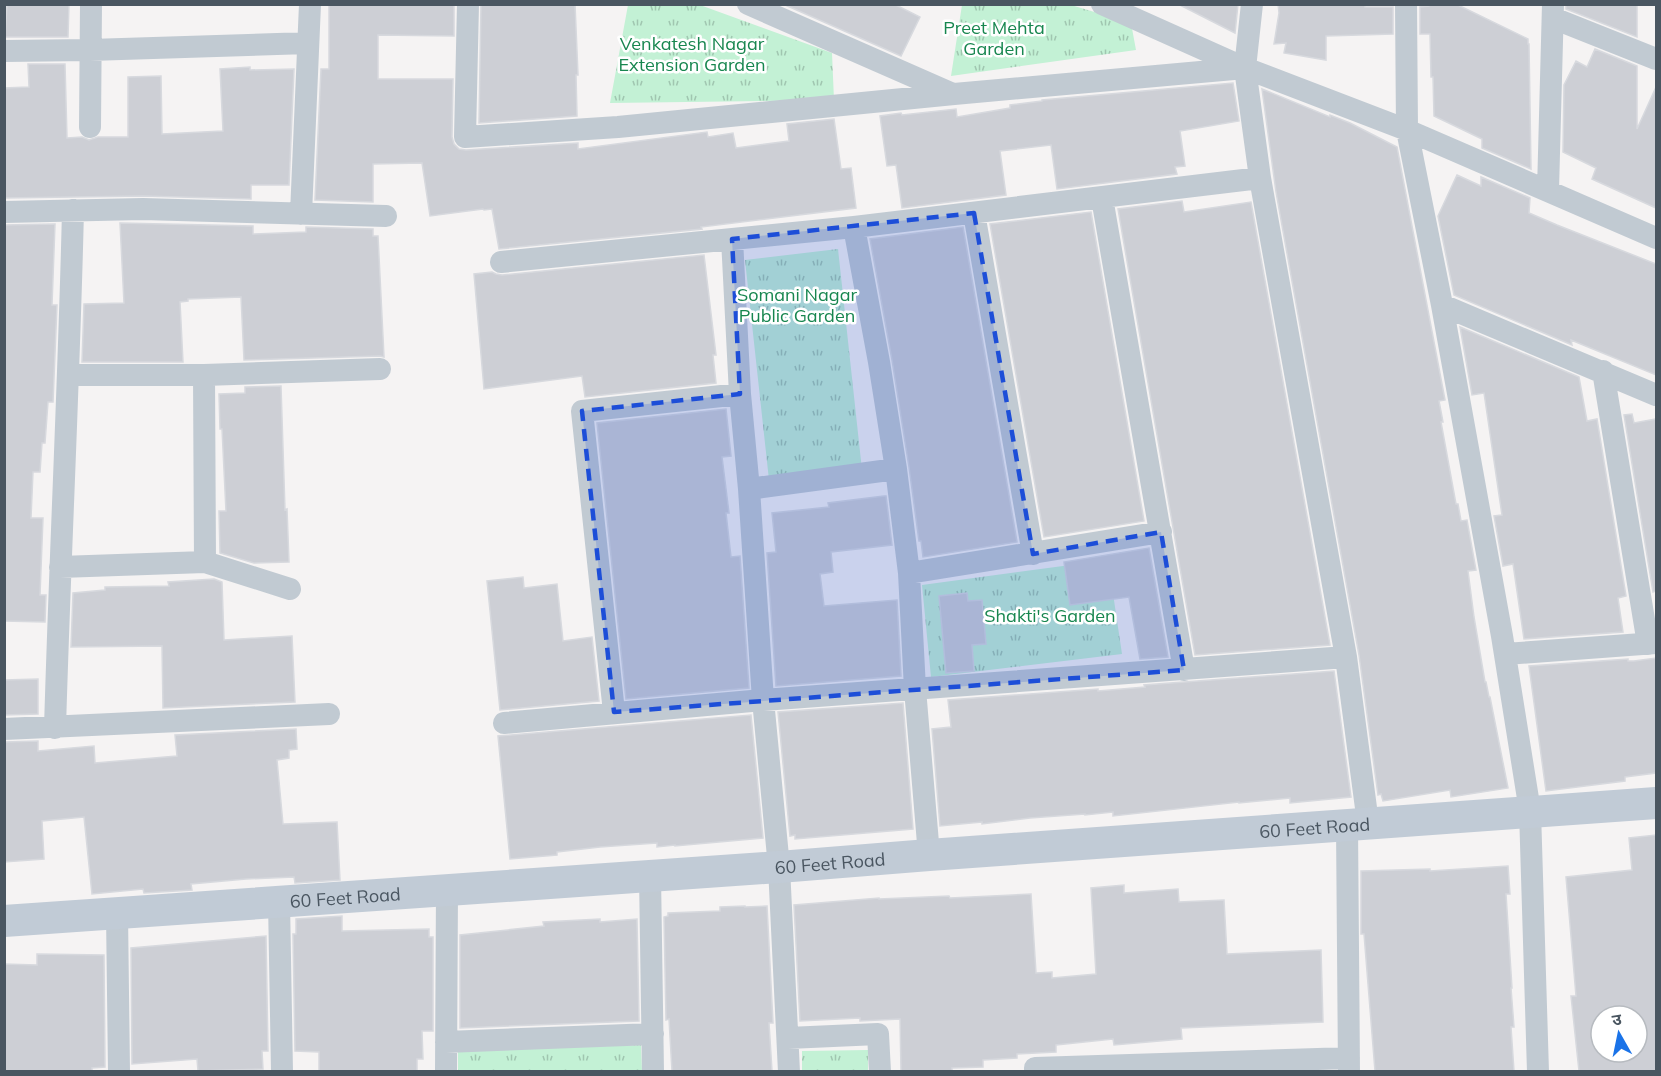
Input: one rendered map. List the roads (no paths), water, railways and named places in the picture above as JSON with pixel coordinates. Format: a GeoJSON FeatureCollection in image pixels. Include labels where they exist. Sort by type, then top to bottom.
{"type":"FeatureCollection","features":[{"type":"Feature","properties":{"kind":"main road","name":"60 Feet Road"},"geometry":{"type":"LineString","coordinates":[[4,921],[1656,803]]}},
{"type":"Feature","properties":{"kind":"street"},"geometry":{"type":"LineString","coordinates":[[90,127],[91,4]]}},
{"type":"Feature","properties":{"kind":"street"},"geometry":{"type":"LineString","coordinates":[[301,214],[310,4]]}},
{"type":"Feature","properties":{"kind":"street"},"geometry":{"type":"LineString","coordinates":[[468,4],[465,137],[618,127],[1245,68]]}},
{"type":"Feature","properties":{"kind":"street"},"geometry":{"type":"LineString","coordinates":[[748,4],[954,94]]}},
{"type":"Feature","properties":{"kind":"street"},"geometry":{"type":"LineString","coordinates":[[1102,4],[1245,68],[1407,130],[1656,238]]}},
{"type":"Feature","properties":{"kind":"street"},"geometry":{"type":"LineString","coordinates":[[1035,1071],[1035,1068],[1349,1065],[1357,824],[1346,657],[1260,177],[1245,68],[1252,4]]}},
{"type":"Feature","properties":{"kind":"street"},"geometry":{"type":"LineString","coordinates":[[1406,4],[1407,130],[1442,305],[1505,654],[1530,811],[1538,1071]]}},
{"type":"Feature","properties":{"kind":"street"},"geometry":{"type":"LineString","coordinates":[[1548,190],[1553,11],[1656,59]]}},
{"type":"Feature","properties":{"kind":"street"},"geometry":{"type":"LineString","coordinates":[[4,51],[308,43]]}},
{"type":"Feature","properties":{"kind":"street"},"geometry":{"type":"LineString","coordinates":[[501,262],[854,227],[1260,177]]}},
{"type":"Feature","properties":{"kind":"street"},"geometry":{"type":"LineString","coordinates":[[1102,198],[1184,669]]}},
{"type":"Feature","properties":{"kind":"street"},"geometry":{"type":"LineString","coordinates":[[4,212],[143,209],[386,216]]}},
{"type":"Feature","properties":{"kind":"street"},"geometry":{"type":"LineString","coordinates":[[55,728],[74,210]]}},
{"type":"Feature","properties":{"kind":"street"},"geometry":{"type":"LineString","coordinates":[[974,213],[1033,554]]}},
{"type":"Feature","properties":{"kind":"street"},"geometry":{"type":"LineString","coordinates":[[854,227],[879,362],[909,573],[915,689],[929,855]]}},
{"type":"Feature","properties":{"kind":"street"},"geometry":{"type":"LineString","coordinates":[[732,239],[740,394],[749,489],[763,700],[779,867],[789,1071]]}},
{"type":"Feature","properties":{"kind":"street"},"geometry":{"type":"LineString","coordinates":[[1442,305],[1656,395]]}},
{"type":"Feature","properties":{"kind":"street"},"geometry":{"type":"LineString","coordinates":[[69,375],[204,375],[380,369]]}},
{"type":"Feature","properties":{"kind":"street"},"geometry":{"type":"LineString","coordinates":[[1505,654],[1652,643],[1603,371]]}},
{"type":"Feature","properties":{"kind":"street"},"geometry":{"type":"LineString","coordinates":[[204,375],[205,562]]}},
{"type":"Feature","properties":{"kind":"street"},"geometry":{"type":"LineString","coordinates":[[614,712],[582,411],[740,394]]}},
{"type":"Feature","properties":{"kind":"street"},"geometry":{"type":"LineString","coordinates":[[749,489],[896,469]]}},
{"type":"Feature","properties":{"kind":"street"},"geometry":{"type":"LineString","coordinates":[[909,573],[1161,532]]}},
{"type":"Feature","properties":{"kind":"street"},"geometry":{"type":"LineString","coordinates":[[60,567],[205,562],[290,589]]}},
{"type":"Feature","properties":{"kind":"street"},"geometry":{"type":"LineString","coordinates":[[504,723],[763,700],[1346,657]]}},
{"type":"Feature","properties":{"kind":"street"},"geometry":{"type":"LineString","coordinates":[[4,729],[329,714]]}},
{"type":"Feature","properties":{"kind":"street"},"geometry":{"type":"LineString","coordinates":[[650,875],[653,1071]]}},
{"type":"Feature","properties":{"kind":"street"},"geometry":{"type":"LineString","coordinates":[[446,1071],[447,889]]}},
{"type":"Feature","properties":{"kind":"street"},"geometry":{"type":"LineString","coordinates":[[279,901],[282,1071]]}},
{"type":"Feature","properties":{"kind":"street"},"geometry":{"type":"LineString","coordinates":[[117,913],[119,1071]]}},
{"type":"Feature","properties":{"kind":"street"},"geometry":{"type":"LineString","coordinates":[[446,1042],[652,1034]]}},
{"type":"Feature","properties":{"kind":"street"},"geometry":{"type":"LineString","coordinates":[[788,1038],[878,1034],[880,1071]]}},
{"type":"Feature","properties":{"kind":"park label","name":"Preet Mehta Garden"},"geometry":{"type":"Point","coordinates":[994,37]}},
{"type":"Feature","properties":{"kind":"park label","name":"Venkatesh Nagar Extension Garden"},"geometry":{"type":"Point","coordinates":[692,53]}},
{"type":"Feature","properties":{"kind":"park label","name":"Somani Nagar Public Garden"},"geometry":{"type":"Point","coordinates":[797,304]}},
{"type":"Feature","properties":{"kind":"park label","name":"Shakti's Garden"},"geometry":{"type":"Point","coordinates":[1050,615]}}]}
